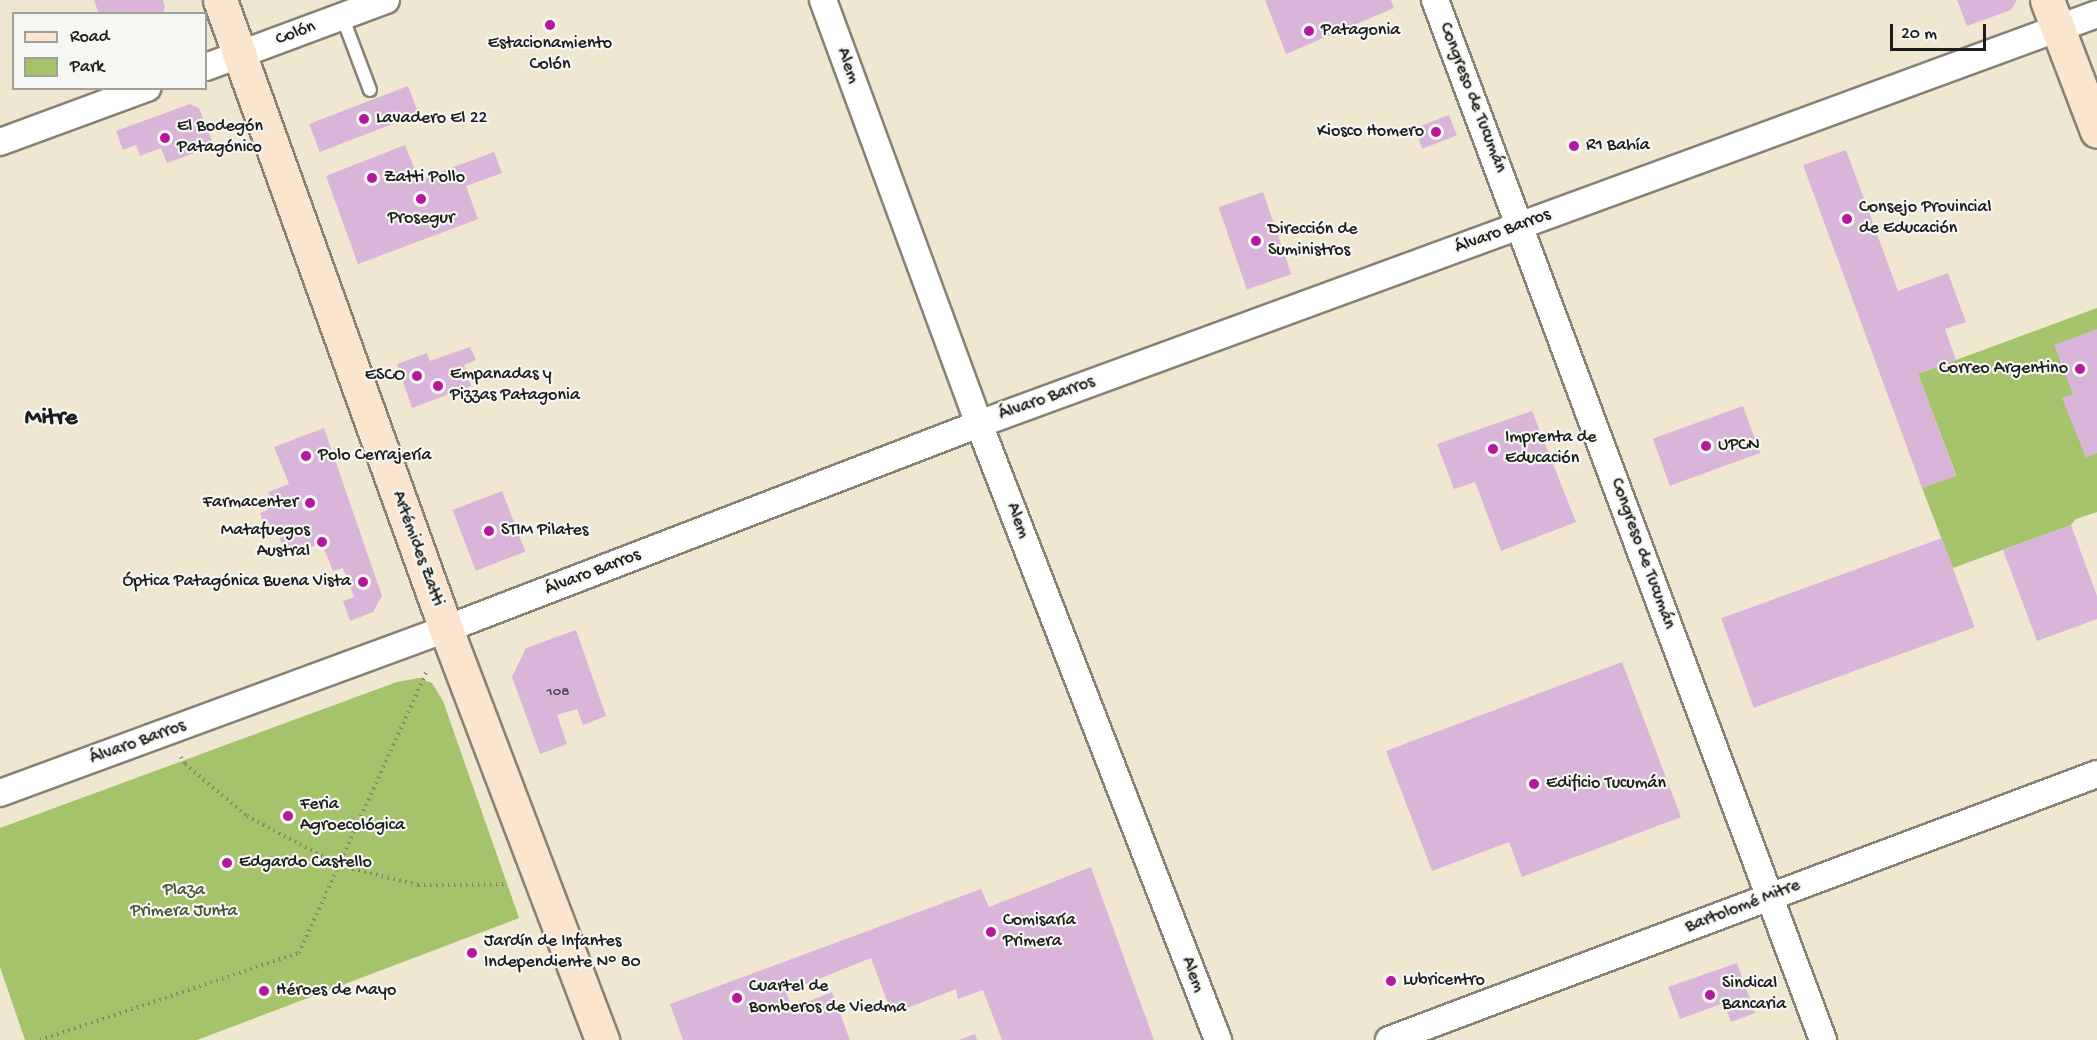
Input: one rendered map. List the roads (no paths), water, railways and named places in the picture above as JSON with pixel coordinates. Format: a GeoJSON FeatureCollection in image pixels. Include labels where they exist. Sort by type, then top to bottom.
{"type":"FeatureCollection","features":[{"type":"Feature","properties":{"kind":"main road","name":"Artémides Zatti"},"geometry":{"type":"LineString","coordinates":[[220,0],[446,629],[603,1040]]}},
{"type":"Feature","properties":{"kind":"main road"},"geometry":{"type":"LineString","coordinates":[[2052,14],[2097,131]]}},
{"type":"Feature","properties":{"kind":"street","name":"Colón"},"geometry":{"type":"LineString","coordinates":[[207,67],[386,0]]}},
{"type":"Feature","properties":{"kind":"street","name":"Alem"},"geometry":{"type":"LineString","coordinates":[[823,0],[979,424],[1218,1040]]}},
{"type":"Feature","properties":{"kind":"street","name":"Congreso de Tucumán"},"geometry":{"type":"LineString","coordinates":[[1435,0],[1823,1040]]}},
{"type":"Feature","properties":{"kind":"street","name":"Álvaro Barros"},"geometry":{"type":"LineString","coordinates":[[0,793],[446,629],[979,424],[1519,226],[2052,14],[2097,14]]}},
{"type":"Feature","properties":{"kind":"street"},"geometry":{"type":"LineString","coordinates":[[0,142],[142,90]]}},
{"type":"Feature","properties":{"kind":"street","name":"Bartolomé Mitre"},"geometry":{"type":"LineString","coordinates":[[1389,1040],[2097,774]]}},
{"type":"Feature","properties":{"kind":"lane"},"geometry":{"type":"LineString","coordinates":[[342,16],[370,90]]}},
{"type":"Feature","properties":{"kind":"place","name":"Estacionamiento Colón"},"geometry":{"type":"Point","coordinates":[550,25]}},
{"type":"Feature","properties":{"kind":"place","name":"Patagonia"},"geometry":{"type":"Point","coordinates":[1309,31]}},
{"type":"Feature","properties":{"kind":"place","name":"Lavadero El 22"},"geometry":{"type":"Point","coordinates":[364,119]}},
{"type":"Feature","properties":{"kind":"place","name":"Kiosco Homero"},"geometry":{"type":"Point","coordinates":[1436,132]}},
{"type":"Feature","properties":{"kind":"place","name":"El Bodegón Patagónico"},"geometry":{"type":"Point","coordinates":[165,138]}},
{"type":"Feature","properties":{"kind":"place","name":"R1 Bahía"},"geometry":{"type":"Point","coordinates":[1574,146]}},
{"type":"Feature","properties":{"kind":"place","name":"Zatti Pollo"},"geometry":{"type":"Point","coordinates":[372,178]}},
{"type":"Feature","properties":{"kind":"place","name":"Prosegur"},"geometry":{"type":"Point","coordinates":[421,199]}},
{"type":"Feature","properties":{"kind":"place","name":"Consejo Provincial de Educación"},"geometry":{"type":"Point","coordinates":[1847,219]}},
{"type":"Feature","properties":{"kind":"place","name":"Dirección de Suministros"},"geometry":{"type":"Point","coordinates":[1256,241]}},
{"type":"Feature","properties":{"kind":"place","name":"Correo Argentino"},"geometry":{"type":"Point","coordinates":[2080,369]}},
{"type":"Feature","properties":{"kind":"place","name":"ESCO"},"geometry":{"type":"Point","coordinates":[417,376]}},
{"type":"Feature","properties":{"kind":"place","name":"Empanadas y Pizzas Patagonia"},"geometry":{"type":"Point","coordinates":[438,386]}},
{"type":"Feature","properties":{"kind":"place","name":"UPCN"},"geometry":{"type":"Point","coordinates":[1706,446]}},
{"type":"Feature","properties":{"kind":"place","name":"Imprenta de Educación"},"geometry":{"type":"Point","coordinates":[1493,449]}},
{"type":"Feature","properties":{"kind":"place","name":"Polo Cerrajería"},"geometry":{"type":"Point","coordinates":[306,456]}},
{"type":"Feature","properties":{"kind":"place","name":"Farmacenter"},"geometry":{"type":"Point","coordinates":[310,503]}},
{"type":"Feature","properties":{"kind":"place","name":"STIM Pilates"},"geometry":{"type":"Point","coordinates":[489,531]}},
{"type":"Feature","properties":{"kind":"place","name":"Matafuegos Austral"},"geometry":{"type":"Point","coordinates":[322,542]}},
{"type":"Feature","properties":{"kind":"place","name":"Óptica Patagónica Buena Vista"},"geometry":{"type":"Point","coordinates":[363,582]}},
{"type":"Feature","properties":{"kind":"place","name":"Edificio Tucumán"},"geometry":{"type":"Point","coordinates":[1534,784]}},
{"type":"Feature","properties":{"kind":"place","name":"Feria Agroecológica"},"geometry":{"type":"Point","coordinates":[288,816]}},
{"type":"Feature","properties":{"kind":"place","name":"Edgardo Castello"},"geometry":{"type":"Point","coordinates":[227,863]}},
{"type":"Feature","properties":{"kind":"place","name":"Comisaría Primera"},"geometry":{"type":"Point","coordinates":[991,932]}},
{"type":"Feature","properties":{"kind":"place","name":"Jardín de Infantes Independiente N° 80"},"geometry":{"type":"Point","coordinates":[472,953]}},
{"type":"Feature","properties":{"kind":"place","name":"Lubricentro"},"geometry":{"type":"Point","coordinates":[1391,981]}},
{"type":"Feature","properties":{"kind":"place","name":"Héroes de Mayo"},"geometry":{"type":"Point","coordinates":[264,991]}},
{"type":"Feature","properties":{"kind":"place","name":"Sindical Bancaria"},"geometry":{"type":"Point","coordinates":[1710,995]}},
{"type":"Feature","properties":{"kind":"place","name":"Cuartel de Bomberos de Viedma"},"geometry":{"type":"Point","coordinates":[737,998]}},
{"type":"Feature","properties":{"kind":"district","name":"Mitre"},"geometry":{"type":"Point","coordinates":[51,419]}},
{"type":"Feature","properties":{"kind":"park label","name":"Plaza Primera Junta"},"geometry":{"type":"Point","coordinates":[184,902]}}]}
